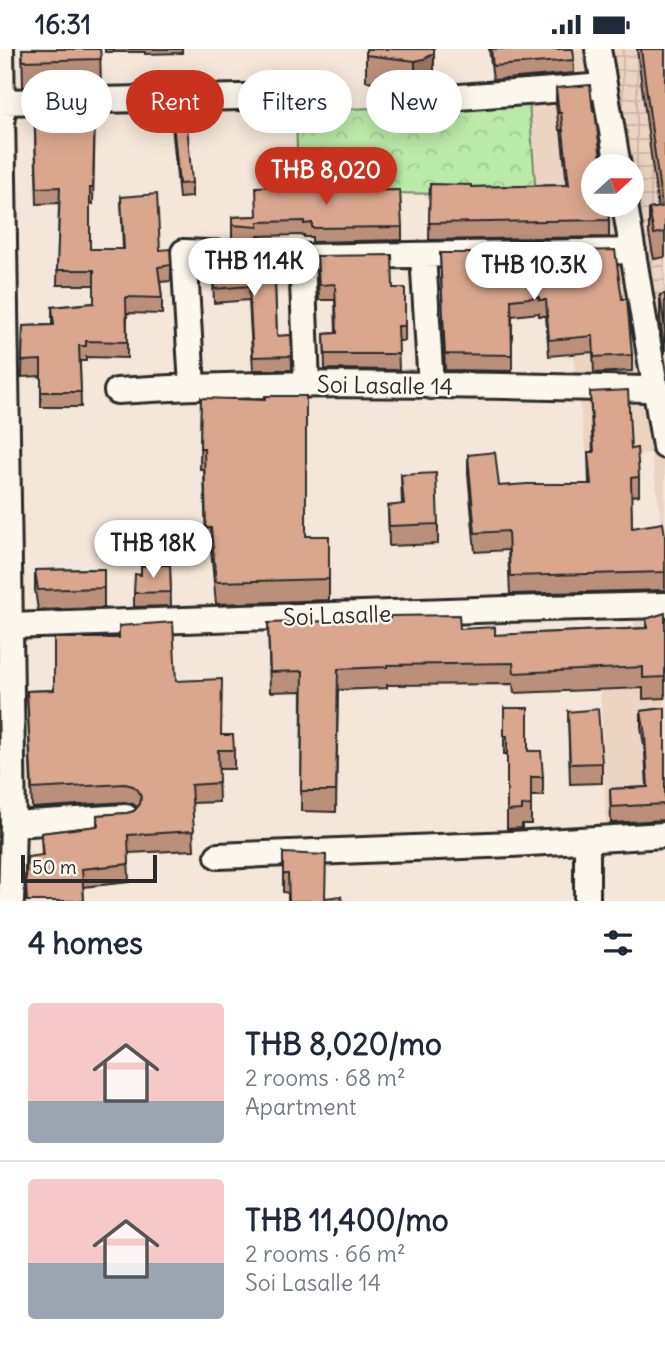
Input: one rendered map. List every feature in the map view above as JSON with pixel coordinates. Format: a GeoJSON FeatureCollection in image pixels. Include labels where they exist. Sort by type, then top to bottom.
{"type":"FeatureCollection","features":[{"type":"Feature","properties":{"kind":"street"},"geometry":{"type":"LineString","coordinates":[[1,49],[5,588],[10,627],[13,824],[6,852],[11,901]]}},
{"type":"Feature","properties":{"kind":"street"},"geometry":{"type":"LineString","coordinates":[[598,49],[616,154]]}},
{"type":"Feature","properties":{"kind":"street"},"geometry":{"type":"LineString","coordinates":[[462,97],[604,86]]}},
{"type":"Feature","properties":{"kind":"street"},"geometry":{"type":"LineString","coordinates":[[1,111],[238,99]]}},
{"type":"Feature","properties":{"kind":"street"},"geometry":{"type":"LineString","coordinates":[[627,217],[657,377],[665,446]]}},
{"type":"Feature","properties":{"kind":"street"},"geometry":{"type":"LineString","coordinates":[[192,386],[184,252],[302,257],[633,251]]}},
{"type":"Feature","properties":{"kind":"street"},"geometry":{"type":"LineString","coordinates":[[424,255],[431,386]]}},
{"type":"Feature","properties":{"kind":"street"},"geometry":{"type":"LineString","coordinates":[[302,257],[307,384]]}},
{"type":"Feature","properties":{"kind":"street","name":"Soi Lasalle 14"},"geometry":{"type":"LineString","coordinates":[[117,391],[192,386],[307,384],[431,386],[657,377]]}},
{"type":"Feature","properties":{"kind":"street","name":"Soi Lasalle"},"geometry":{"type":"LineString","coordinates":[[10,627],[665,605]]}},
{"type":"Feature","properties":{"kind":"street"},"geometry":{"type":"LineString","coordinates":[[13,824],[126,817]]}},
{"type":"Feature","properties":{"kind":"street"},"geometry":{"type":"LineString","coordinates":[[218,856],[665,835]]}},
{"type":"Feature","properties":{"kind":"street"},"geometry":{"type":"LineString","coordinates":[[586,899],[587,840]]}},
{"type":"Feature","properties":{"kind":"shaded area"},"geometry":{"type":"Polygon","coordinates":[[[529,49],[610,49],[627,154],[581,154],[581,217],[638,217],[665,387],[665,849],[607,851],[600,680],[643,677],[620,540],[664,539],[651,453],[587,458],[567,312],[584,311],[565,196],[536,195],[529,102],[534,82],[529,49]]]}},
{"type":"Feature","properties":{"kind":"shaded area"},"geometry":{"type":"Polygon","coordinates":[[[610,49],[665,49],[665,305],[652,307],[637,217],[644,217],[644,154],[627,154],[610,49]]]}},
{"type":"Feature","properties":{"kind":"green space"},"geometry":{"type":"Polygon","coordinates":[[[529,102],[536,195],[298,192],[297,133],[352,133],[352,109],[366,108],[366,133],[462,133],[462,105],[529,102]]]}},
{"type":"Feature","properties":{"kind":"building"},"geometry":{"type":"Polygon","coordinates":[[[22,49],[100,49],[101,59],[23,61],[22,49]]]}},
{"type":"Feature","properties":{"kind":"building"},"geometry":{"type":"Polygon","coordinates":[[[366,49],[434,49],[434,53],[415,61],[366,55],[366,49]]]}},
{"type":"Feature","properties":{"kind":"building"},"geometry":{"type":"Polygon","coordinates":[[[491,49],[573,49],[574,60],[493,66],[491,49]]]}},
{"type":"Feature","properties":{"kind":"building"},"geometry":{"type":"Polygon","coordinates":[[[641,49],[665,49],[665,232],[654,234],[649,209],[662,207],[641,49]]]}},
{"type":"Feature","properties":{"kind":"building"},"geometry":{"type":"Polygon","coordinates":[[[590,85],[600,154],[581,154],[581,217],[609,217],[609,220],[429,223],[430,184],[471,187],[569,185],[556,88],[590,85]]]}},
{"type":"Feature","properties":{"kind":"building"},"geometry":{"type":"Polygon","coordinates":[[[35,133],[94,133],[93,188],[90,188],[90,249],[124,249],[121,197],[157,194],[160,250],[170,249],[171,265],[158,267],[162,298],[126,297],[127,342],[86,341],[86,346],[79,346],[81,392],[41,392],[41,360],[22,361],[23,326],[54,325],[52,307],[94,303],[94,270],[57,270],[60,187],[37,188],[35,133]]]}},
{"type":"Feature","properties":{"kind":"building"},"geometry":{"type":"Polygon","coordinates":[[[174,133],[188,133],[192,183],[179,184],[174,133]]]}},
{"type":"Feature","properties":{"kind":"building"},"geometry":{"type":"Polygon","coordinates":[[[328,184],[328,191],[400,190],[402,227],[312,228],[312,223],[304,224],[304,221],[258,222],[258,227],[232,225],[232,217],[257,216],[256,187],[328,184]]]}},
{"type":"Feature","properties":{"kind":"building"},"geometry":{"type":"Polygon","coordinates":[[[615,250],[622,299],[627,299],[632,355],[594,357],[593,336],[549,340],[546,300],[539,300],[539,297],[511,300],[512,355],[445,354],[440,253],[470,253],[471,267],[582,260],[581,251],[615,250]]]}},
{"type":"Feature","properties":{"kind":"building"},"geometry":{"type":"Polygon","coordinates":[[[202,254],[274,257],[277,336],[291,335],[292,356],[253,357],[249,286],[214,289],[213,267],[202,267],[202,254]]]}},
{"type":"Feature","properties":{"kind":"building"},"geometry":{"type":"Polygon","coordinates":[[[392,255],[393,288],[405,288],[405,326],[398,326],[399,354],[325,354],[324,334],[337,333],[335,284],[319,285],[317,256],[392,255]]]}},
{"type":"Feature","properties":{"kind":"building"},"geometry":{"type":"Polygon","coordinates":[[[665,294],[665,329],[660,295],[665,294]]]}},
{"type":"Feature","properties":{"kind":"building"},"geometry":{"type":"Polygon","coordinates":[[[628,390],[631,449],[637,448],[639,477],[631,478],[632,528],[663,523],[665,572],[510,576],[508,531],[475,533],[468,455],[495,452],[499,486],[591,484],[588,452],[594,452],[590,392],[628,390]]]}},
{"type":"Feature","properties":{"kind":"building"},"geometry":{"type":"Polygon","coordinates":[[[265,396],[306,396],[306,536],[329,536],[329,579],[216,582],[211,528],[206,528],[204,448],[200,448],[201,398],[265,400],[265,396]]]}},
{"type":"Feature","properties":{"kind":"building"},"geometry":{"type":"Polygon","coordinates":[[[436,473],[438,524],[389,526],[388,506],[404,504],[401,475],[436,473]]]}},
{"type":"Feature","properties":{"kind":"building"},"geometry":{"type":"Polygon","coordinates":[[[170,565],[171,592],[134,593],[135,574],[141,575],[141,566],[170,565]]]}},
{"type":"Feature","properties":{"kind":"building"},"geometry":{"type":"Polygon","coordinates":[[[104,569],[104,588],[38,590],[35,570],[104,569]]]}},
{"type":"Feature","properties":{"kind":"building"},"geometry":{"type":"Polygon","coordinates":[[[665,613],[665,677],[643,678],[643,667],[514,673],[513,663],[387,665],[338,669],[336,791],[301,791],[303,671],[270,672],[268,623],[459,615],[460,629],[495,627],[495,635],[648,628],[646,619],[665,613]]]}},
{"type":"Feature","properties":{"kind":"building"},"geometry":{"type":"Polygon","coordinates":[[[173,622],[176,681],[222,679],[221,735],[233,735],[234,750],[218,750],[219,783],[191,785],[194,831],[128,835],[129,864],[82,869],[84,901],[27,901],[27,857],[43,855],[41,833],[98,826],[97,815],[134,811],[140,804],[141,797],[138,790],[125,784],[32,789],[27,691],[54,690],[54,638],[119,638],[119,626],[173,622]]]}},
{"type":"Feature","properties":{"kind":"building"},"geometry":{"type":"Polygon","coordinates":[[[504,708],[528,708],[528,751],[541,751],[543,777],[531,777],[531,805],[522,806],[522,810],[507,811],[507,736],[504,736],[504,708]]]}},
{"type":"Feature","properties":{"kind":"building"},"geometry":{"type":"Polygon","coordinates":[[[665,708],[665,804],[611,807],[610,789],[648,787],[641,711],[665,708]]]}},
{"type":"Feature","properties":{"kind":"building"},"geometry":{"type":"Polygon","coordinates":[[[598,709],[602,763],[570,764],[568,712],[598,709]]]}},
{"type":"Feature","properties":{"kind":"building"},"geometry":{"type":"Polygon","coordinates":[[[283,853],[326,855],[325,898],[341,896],[342,901],[289,901],[288,874],[283,874],[283,853]]]}}]}
